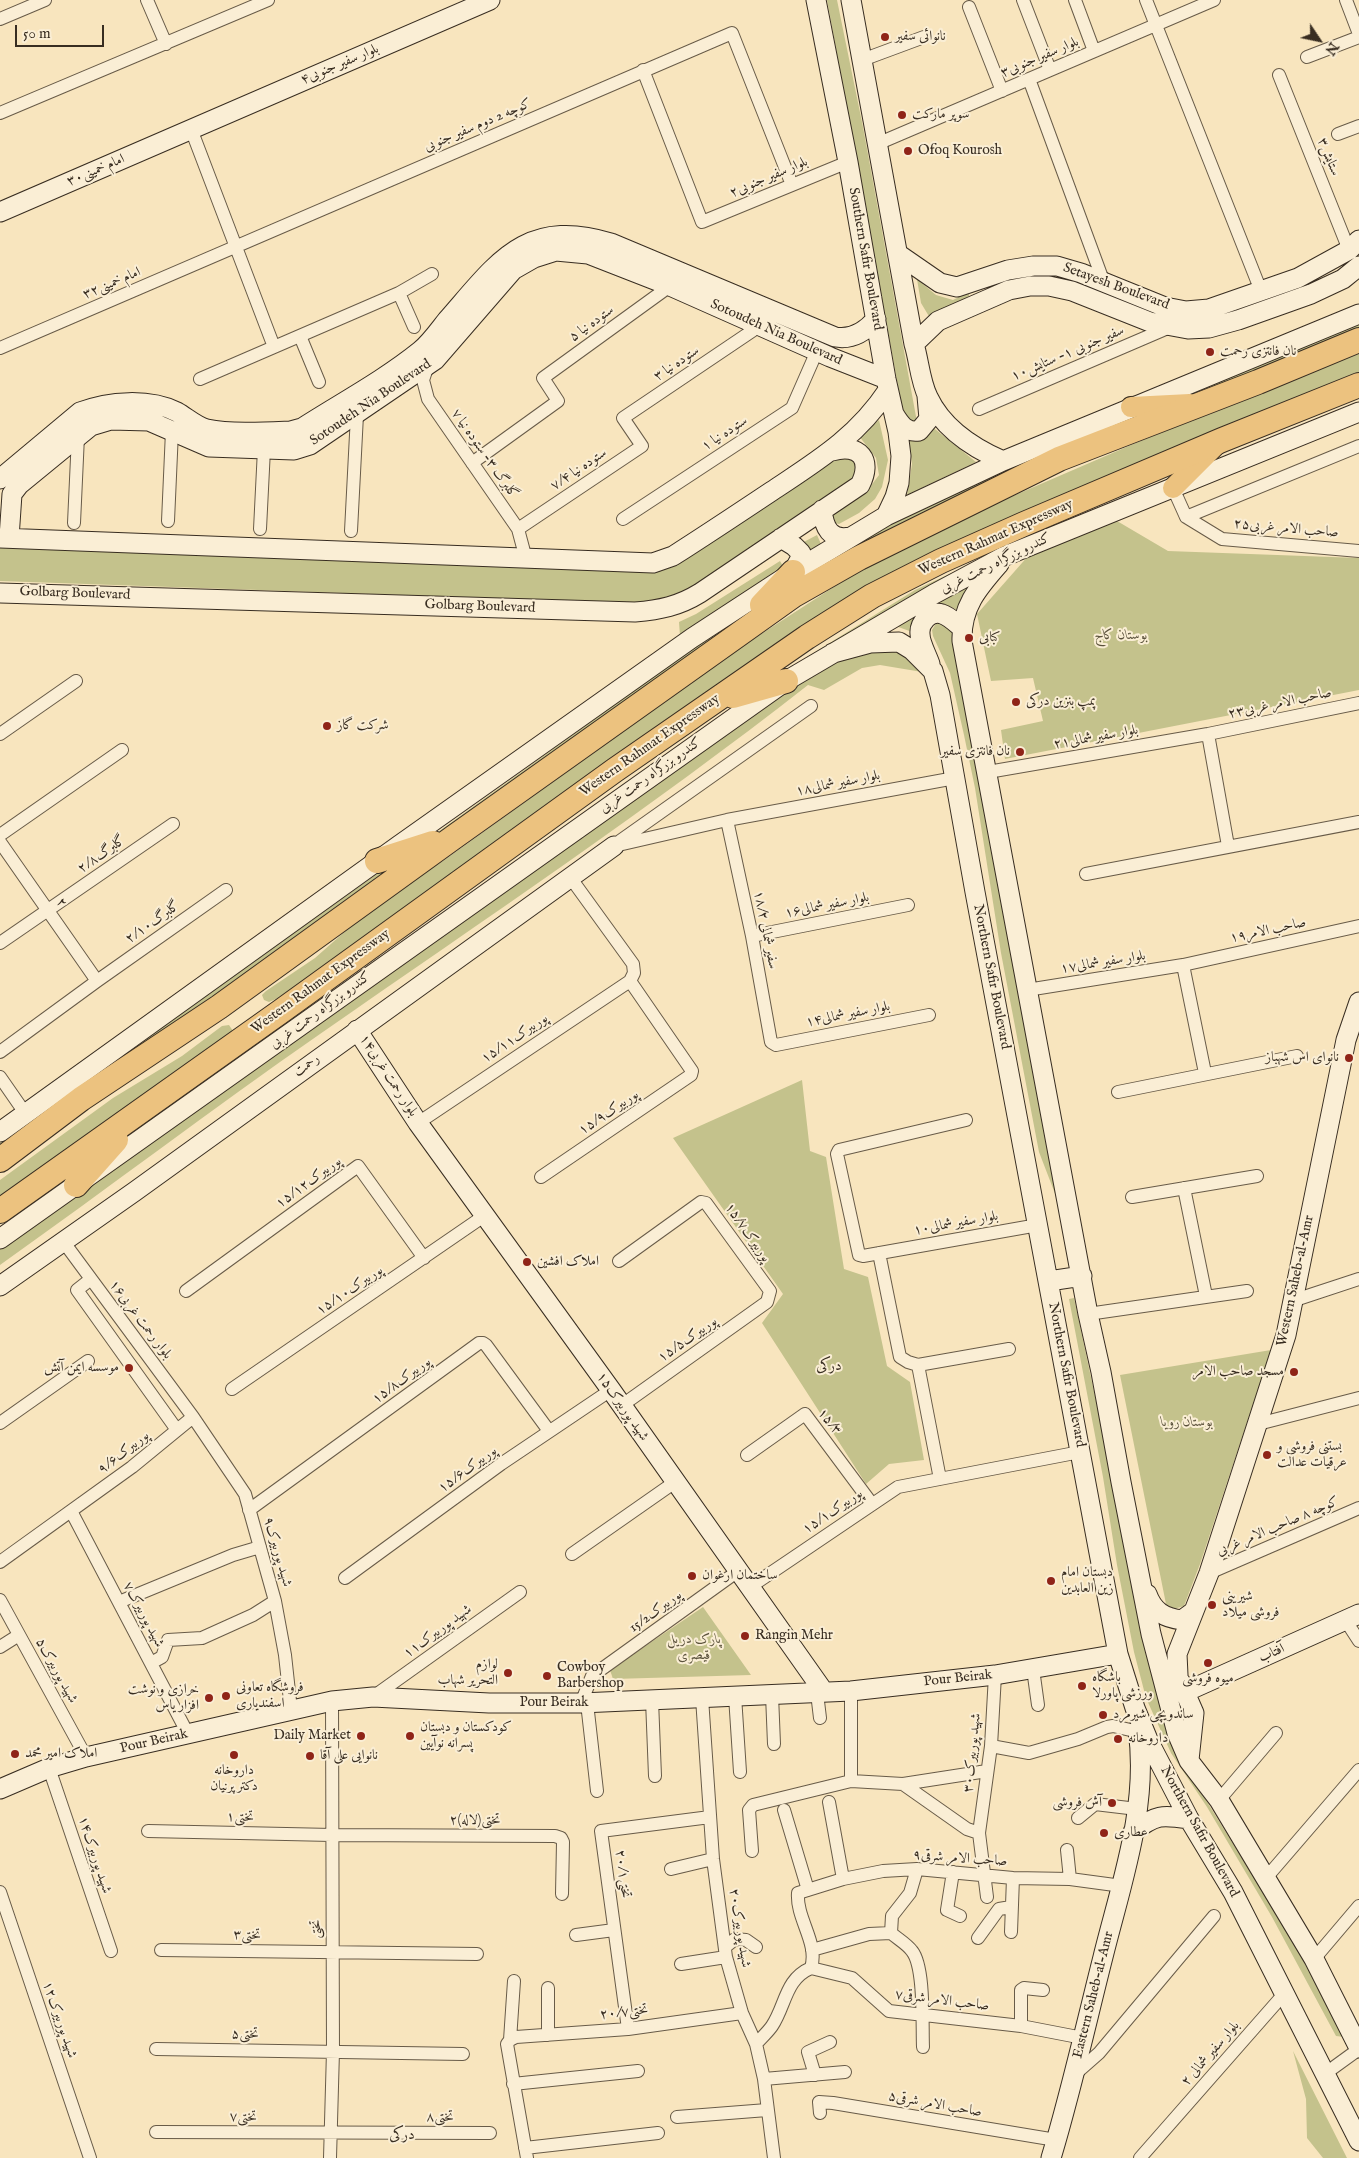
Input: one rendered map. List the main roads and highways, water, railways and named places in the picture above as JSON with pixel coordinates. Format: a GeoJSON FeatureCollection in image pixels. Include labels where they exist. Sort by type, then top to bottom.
{"type":"FeatureCollection","features":[{"type":"Feature","properties":{"kind":"highway"},"geometry":{"type":"LineString","coordinates":[[0,1160],[81,1099],[219,1007],[794,595],[859,558],[1059,459],[1202,404],[1359,340]]}},
{"type":"Feature","properties":{"kind":"highway","name":"Western Rahmat Expressway"},"geometry":{"type":"LineString","coordinates":[[0,1211],[244,1038],[614,770],[807,637],[872,596],[1024,524],[1222,440],[1359,385]]}},
{"type":"Feature","properties":{"kind":"highway"},"geometry":{"type":"LineString","coordinates":[[721,648],[793,572]]}},
{"type":"Feature","properties":{"kind":"highway"},"geometry":{"type":"LineString","coordinates":[[715,701],[786,681]]}},
{"type":"Feature","properties":{"kind":"highway"},"geometry":{"type":"LineString","coordinates":[[377,861],[454,837]]}},
{"type":"Feature","properties":{"kind":"highway"},"geometry":{"type":"LineString","coordinates":[[257,980],[256,987],[260,1002],[265,1008],[280,1012]]}},
{"type":"Feature","properties":{"kind":"highway"},"geometry":{"type":"LineString","coordinates":[[219,1007],[232,1008],[238,1012],[245,1024],[244,1038]]}},
{"type":"Feature","properties":{"kind":"highway"},"geometry":{"type":"LineString","coordinates":[[76,1186],[142,1110]]}},
{"type":"Feature","properties":{"kind":"main road"},"geometry":{"type":"LineString","coordinates":[[1131,407],[1202,404]]}},
{"type":"Feature","properties":{"kind":"main road"},"geometry":{"type":"LineString","coordinates":[[1173,488],[1222,440]]}},
{"type":"Feature","properties":{"kind":"place","name":"نانوائی سفیر"},"geometry":{"type":"Point","coordinates":[885,37]}},
{"type":"Feature","properties":{"kind":"place","name":"سوپر مارکت"},"geometry":{"type":"Point","coordinates":[902,115]}},
{"type":"Feature","properties":{"kind":"place","name":"Ofoq Kourosh"},"geometry":{"type":"Point","coordinates":[908,151]}},
{"type":"Feature","properties":{"kind":"place","name":"نان فانتزی رحمت"},"geometry":{"type":"Point","coordinates":[1210,352]}},
{"type":"Feature","properties":{"kind":"place","name":"کبابی"},"geometry":{"type":"Point","coordinates":[969,638]}},
{"type":"Feature","properties":{"kind":"place","name":"پمپ بنزین درکی"},"geometry":{"type":"Point","coordinates":[1016,702]}},
{"type":"Feature","properties":{"kind":"place","name":"شرکت گاز"},"geometry":{"type":"Point","coordinates":[327,726]}},
{"type":"Feature","properties":{"kind":"place","name":"نان فانتزی سفیر"},"geometry":{"type":"Point","coordinates":[1020,752]}},
{"type":"Feature","properties":{"kind":"place","name":"نانوای اس شهباز"},"geometry":{"type":"Point","coordinates":[1349,1058]}},
{"type":"Feature","properties":{"kind":"place","name":"املاک افشین"},"geometry":{"type":"Point","coordinates":[527,1262]}},
{"type":"Feature","properties":{"kind":"place","name":"موسسه ایمن آتش"},"geometry":{"type":"Point","coordinates":[129,1368]}},
{"type":"Feature","properties":{"kind":"place","name":"مسجد صاحب الامر"},"geometry":{"type":"Point","coordinates":[1294,1372]}},
{"type":"Feature","properties":{"kind":"place","name":"بستنی فروشی و عرقیات عدالت"},"geometry":{"type":"Point","coordinates":[1267,1455]}},
{"type":"Feature","properties":{"kind":"place","name":"ساختمان ارغوان"},"geometry":{"type":"Point","coordinates":[692,1576]}},
{"type":"Feature","properties":{"kind":"place","name":"دبستان امام زین العابدین"},"geometry":{"type":"Point","coordinates":[1051,1581]}},
{"type":"Feature","properties":{"kind":"place","name":"شیرینی فروشی میلاد"},"geometry":{"type":"Point","coordinates":[1212,1605]}},
{"type":"Feature","properties":{"kind":"place","name":"Rangin Mehr"},"geometry":{"type":"Point","coordinates":[745,1636]}},
{"type":"Feature","properties":{"kind":"place","name":"میوه فروشی"},"geometry":{"type":"Point","coordinates":[1208,1663]}},
{"type":"Feature","properties":{"kind":"place","name":"لوازم التحریر شهاب"},"geometry":{"type":"Point","coordinates":[508,1673]}},
{"type":"Feature","properties":{"kind":"place","name":"Cowboy Barbershop"},"geometry":{"type":"Point","coordinates":[547,1676]}},
{"type":"Feature","properties":{"kind":"place","name":"باشگاه ورزشی پاورلا"},"geometry":{"type":"Point","coordinates":[1082,1686]}},
{"type":"Feature","properties":{"kind":"place","name":"فروشگاه تعاونی اسفندیاری"},"geometry":{"type":"Point","coordinates":[226,1696]}},
{"type":"Feature","properties":{"kind":"place","name":"خرازی و نوشت افزار یاس"},"geometry":{"type":"Point","coordinates":[209,1698]}},
{"type":"Feature","properties":{"kind":"place","name":"ساندویچی شیرمرد"},"geometry":{"type":"Point","coordinates":[1103,1715]}},
{"type":"Feature","properties":{"kind":"place","name":"Daily Market"},"geometry":{"type":"Point","coordinates":[361,1736]}},
{"type":"Feature","properties":{"kind":"place","name":"کودکستان و دبستان پسرانه نوآیین"},"geometry":{"type":"Point","coordinates":[410,1736]}},
{"type":"Feature","properties":{"kind":"place","name":"داروخانه"},"geometry":{"type":"Point","coordinates":[1118,1739]}},
{"type":"Feature","properties":{"kind":"place","name":"املاک امیر محمد"},"geometry":{"type":"Point","coordinates":[15,1754]}},
{"type":"Feature","properties":{"kind":"place","name":"داروخانه دکتر پرنیان"},"geometry":{"type":"Point","coordinates":[234,1755]}},
{"type":"Feature","properties":{"kind":"place","name":"نانوایی علی آقا"},"geometry":{"type":"Point","coordinates":[310,1756]}},
{"type":"Feature","properties":{"kind":"place","name":"آش فروشی"},"geometry":{"type":"Point","coordinates":[1112,1803]}},
{"type":"Feature","properties":{"kind":"place","name":"عطاری"},"geometry":{"type":"Point","coordinates":[1104,1833]}},
{"type":"Feature","properties":{"kind":"district","name":"درکی"},"geometry":{"type":"Point","coordinates":[829,1367]}},
{"type":"Feature","properties":{"kind":"district","name":"درکی"},"geometry":{"type":"Point","coordinates":[402,2136]}},
{"type":"Feature","properties":{"kind":"park label","name":"بوستان کاج"},"geometry":{"type":"Point","coordinates":[1121,636]}},
{"type":"Feature","properties":{"kind":"park label","name":"بوستان رویا"},"geometry":{"type":"Point","coordinates":[1187,1423]}},
{"type":"Feature","properties":{"kind":"park label","name":"پارک دریل قیصری"},"geometry":{"type":"Point","coordinates":[694,1648]}}]}
